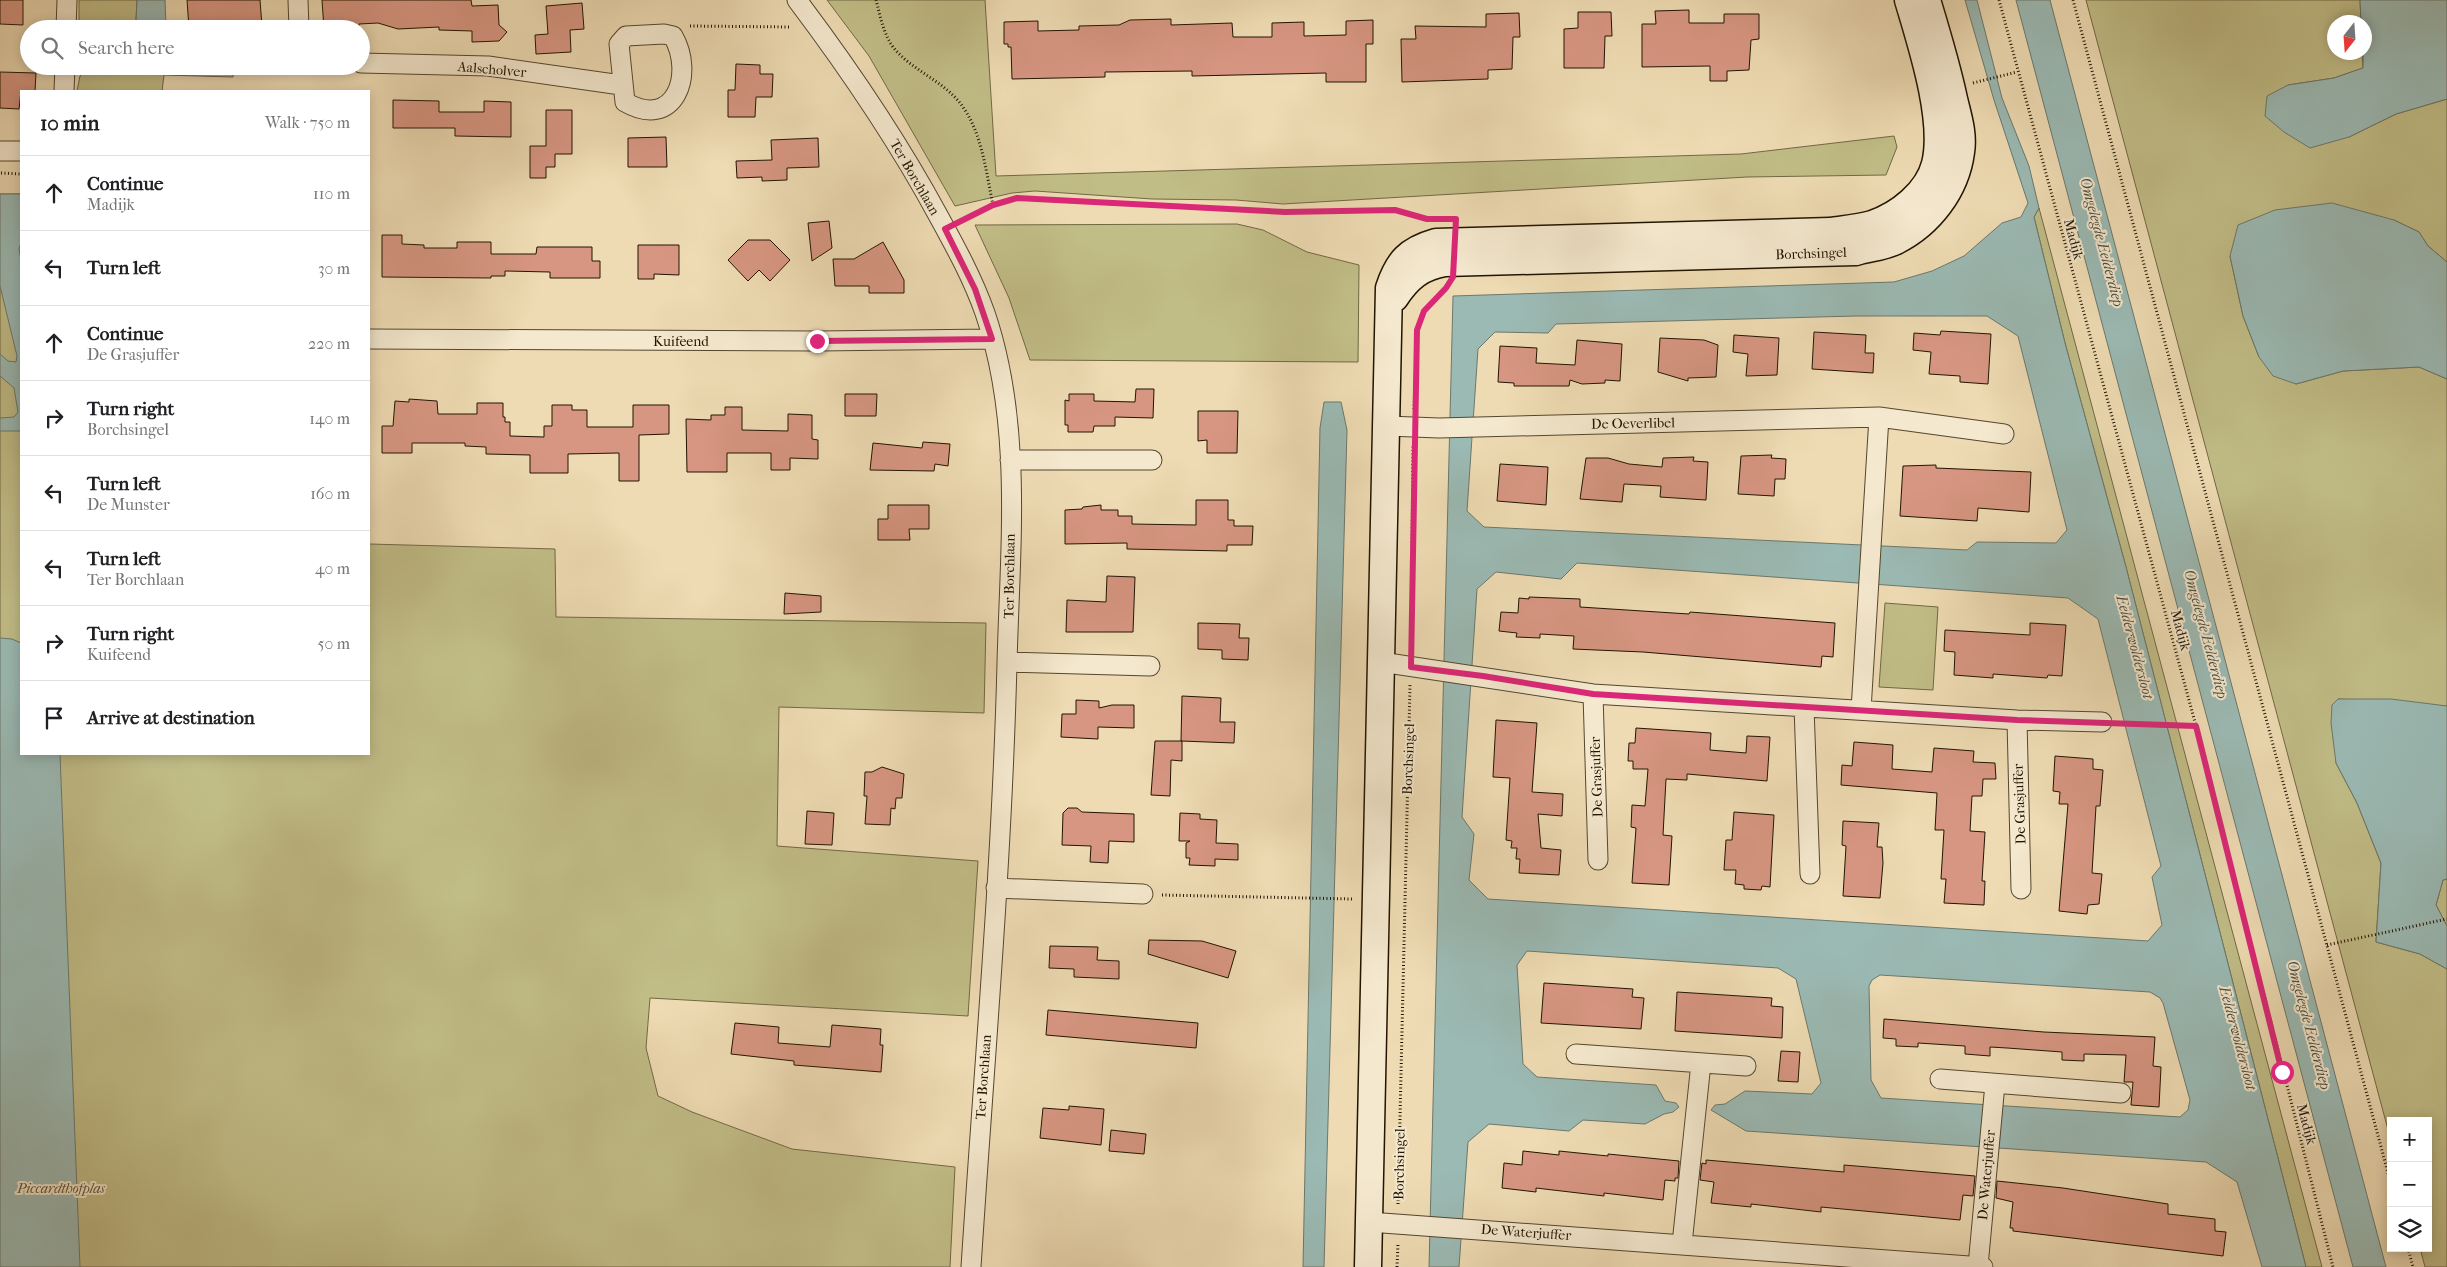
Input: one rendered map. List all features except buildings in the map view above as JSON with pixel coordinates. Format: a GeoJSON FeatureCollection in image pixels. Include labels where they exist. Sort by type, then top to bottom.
{"type":"FeatureCollection","features":[{"type":"Feature","properties":{"kind":"main road","name":"Borchsingel"},"geometry":{"type":"LineString","coordinates":[[1368,1267],[1389,288],[1396,269],[1406,256],[1423,246],[1436,242],[1830,231],[1871,224],[1903,209],[1921,191],[1935,165],[1938,147],[1929,76],[1908,0]]}},
{"type":"Feature","properties":{"kind":"main road","name":"Borchsingel"},"geometry":{"type":"LineString","coordinates":[[1389,313],[1400,292],[1416,272],[1430,266],[1454,263],[1856,252],[1896,241],[1925,221],[1940,205],[1952,185],[1962,150],[1960,126],[1950,82],[1927,0]]}},
{"type":"Feature","properties":{"kind":"street"},"geometry":{"type":"LineString","coordinates":[[66,20],[67,0]]}},
{"type":"Feature","properties":{"kind":"street"},"geometry":{"type":"LineString","coordinates":[[298,0],[299,20]]}},
{"type":"Feature","properties":{"kind":"street","name":"Ter Borchlaan"},"geometry":{"type":"LineString","coordinates":[[796,0],[817,27],[908,160],[945,229],[975,289],[992,339],[1004,393],[1010,460],[1011,559],[1005,759],[971,1267]]}},
{"type":"Feature","properties":{"kind":"street"},"geometry":{"type":"LineString","coordinates":[[664,34],[673,36],[681,66],[680,86],[674,101],[664,108],[639,110],[625,102],[622,85],[618,44],[626,36],[664,34]]}},
{"type":"Feature","properties":{"kind":"street","name":"Aalscholver"},"geometry":{"type":"LineString","coordinates":[[370,63],[488,66],[622,85]]}},
{"type":"Feature","properties":{"kind":"street"},"geometry":{"type":"LineString","coordinates":[[64,90],[65,75]]}},
{"type":"Feature","properties":{"kind":"street"},"geometry":{"type":"LineString","coordinates":[[0,151],[20,151]]}},
{"type":"Feature","properties":{"kind":"street","name":"Kuifeend"},"geometry":{"type":"LineString","coordinates":[[370,339],[817,341],[992,339]]}},
{"type":"Feature","properties":{"kind":"street"},"geometry":{"type":"LineString","coordinates":[[1861,710],[1879,417]]}},
{"type":"Feature","properties":{"kind":"street","name":"De Oeverlibel"},"geometry":{"type":"LineString","coordinates":[[1386,426],[1439,428],[1879,417],[2004,434]]}},
{"type":"Feature","properties":{"kind":"street"},"geometry":{"type":"LineString","coordinates":[[1010,460],[1152,460]]}},
{"type":"Feature","properties":{"kind":"street"},"geometry":{"type":"LineString","coordinates":[[1007,662],[1150,666]]}},
{"type":"Feature","properties":{"kind":"street"},"geometry":{"type":"LineString","coordinates":[[1381,662],[1593,694],[2017,720],[2102,722]]}},
{"type":"Feature","properties":{"kind":"street","name":"De Grasjuffer"},"geometry":{"type":"LineString","coordinates":[[1593,694],[1598,860]]}},
{"type":"Feature","properties":{"kind":"street"},"geometry":{"type":"LineString","coordinates":[[1804,707],[1810,874]]}},
{"type":"Feature","properties":{"kind":"street","name":"De Grasjuffer"},"geometry":{"type":"LineString","coordinates":[[2017,720],[2021,888]]}},
{"type":"Feature","properties":{"kind":"street"},"geometry":{"type":"LineString","coordinates":[[996,888],[1143,894]]}},
{"type":"Feature","properties":{"kind":"street"},"geometry":{"type":"LineString","coordinates":[[1576,1054],[1746,1066]]}},
{"type":"Feature","properties":{"kind":"street"},"geometry":{"type":"LineString","coordinates":[[1682,1244],[1701,1063]]}},
{"type":"Feature","properties":{"kind":"street"},"geometry":{"type":"LineString","coordinates":[[1940,1079],[1994,1092],[2121,1093]]}},
{"type":"Feature","properties":{"kind":"street","name":"De Waterjuffer"},"geometry":{"type":"LineString","coordinates":[[1369,1222],[1472,1228],[1980,1267],[1994,1092]]}},
{"type":"Feature","properties":{"kind":"path"},"geometry":{"type":"LineString","coordinates":[[876,0],[884,27],[893,47],[910,63],[948,90],[961,104],[978,139],[993,205]]}},
{"type":"Feature","properties":{"kind":"path","name":"Madijk"},"geometry":{"type":"LineString","coordinates":[[1999,0],[2196,726],[2333,1267]]}},
{"type":"Feature","properties":{"kind":"path"},"geometry":{"type":"LineString","coordinates":[[2073,0],[2387,1169]]}},
{"type":"Feature","properties":{"kind":"path"},"geometry":{"type":"LineString","coordinates":[[673,36],[683,26],[817,27]]}},
{"type":"Feature","properties":{"kind":"path"},"geometry":{"type":"LineString","coordinates":[[1986,81],[2017,72]]}},
{"type":"Feature","properties":{"kind":"path"},"geometry":{"type":"LineString","coordinates":[[0,173],[20,174]]}},
{"type":"Feature","properties":{"kind":"path"},"geometry":{"type":"LineString","coordinates":[[945,229],[993,205],[1017,198],[1285,212],[1395,210],[1427,219],[1436,219]]}},
{"type":"Feature","properties":{"kind":"path","name":"Borchsingel"},"geometry":{"type":"LineString","coordinates":[[1397,1267],[1417,330],[1424,311],[1446,288],[1453,277],[1454,263]]}},
{"type":"Feature","properties":{"kind":"path"},"geometry":{"type":"LineString","coordinates":[[2102,722],[2196,726]]}},
{"type":"Feature","properties":{"kind":"path"},"geometry":{"type":"LineString","coordinates":[[1143,894],[1355,899]]}},
{"type":"Feature","properties":{"kind":"path"},"geometry":{"type":"LineString","coordinates":[[2327,945],[2447,919]]}},
{"type":"Feature","properties":{"kind":"path"},"geometry":{"type":"LineString","coordinates":[[2409,1252],[2413,1267]]}},
{"type":"Feature","properties":{"kind":"green space"},"geometry":{"type":"Polygon","coordinates":[[[79,0],[137,0],[136,20],[79,20],[79,0]]]}},
{"type":"Feature","properties":{"kind":"green space"},"geometry":{"type":"Polygon","coordinates":[[[827,0],[985,0],[996,176],[1741,154],[1894,136],[1897,147],[1886,175],[1747,177],[1283,204],[1236,200],[1152,199],[1035,191],[1012,193],[955,206],[869,56],[827,0]]]}},
{"type":"Feature","properties":{"kind":"green space"},"geometry":{"type":"Polygon","coordinates":[[[2086,0],[2360,0],[2361,15],[2327,15],[2327,60],[2362,60],[2363,68],[2334,78],[2288,85],[2349,137],[2396,114],[2447,99],[2447,262],[2428,246],[2419,232],[2394,220],[2230,256],[2243,316],[2259,357],[2296,384],[2343,371],[2419,367],[2447,379],[2447,706],[2338,699],[2336,763],[2357,803],[2381,863],[2376,942],[2420,954],[2447,969],[2447,1267],[2425,1267],[2421,1252],[2432,1252],[2432,1117],[2387,1117],[2387,1126],[2086,0]]]}},
{"type":"Feature","properties":{"kind":"green space"},"geometry":{"type":"Polygon","coordinates":[[[164,75],[162,90],[77,90],[80,76],[164,75]]]}},
{"type":"Feature","properties":{"kind":"green space"},"geometry":{"type":"Polygon","coordinates":[[[164,75],[233,75],[233,77],[164,75]]]}},
{"type":"Feature","properties":{"kind":"green space"},"geometry":{"type":"Polygon","coordinates":[[[0,194],[20,194],[20,755],[370,755],[370,544],[555,549],[556,617],[986,623],[984,713],[779,707],[777,846],[978,861],[968,1016],[650,998],[646,1048],[658,1096],[692,1112],[792,1149],[955,1167],[950,1267],[0,1267],[0,194]]]}},
{"type":"Feature","properties":{"kind":"green space"},"geometry":{"type":"Polygon","coordinates":[[[2039,208],[2322,1267],[2306,1267],[2126,567],[2065,343],[2034,217],[2039,208]]]}},
{"type":"Feature","properties":{"kind":"green space"},"geometry":{"type":"Polygon","coordinates":[[[1237,224],[1263,230],[1307,252],[1359,265],[1358,362],[1030,360],[1009,298],[975,225],[1237,224]]]}},
{"type":"Feature","properties":{"kind":"green space"},"geometry":{"type":"Polygon","coordinates":[[[1885,603],[1938,607],[1933,690],[1879,687],[1885,603]]]}},
{"type":"Feature","properties":{"kind":"green space"},"geometry":{"type":"Polygon","coordinates":[[[2447,879],[2447,926],[2436,905],[2443,880],[2447,879]]]}},
{"type":"Feature","properties":{"kind":"water"},"geometry":{"type":"Polygon","coordinates":[[[137,0],[165,0],[166,20],[136,20],[137,0]]]}},
{"type":"Feature","properties":{"kind":"water","name":"Eelderwoldersloot"},"geometry":{"type":"Polygon","coordinates":[[[1965,0],[1977,0],[2002,98],[2029,166],[2039,208],[2034,217],[2065,343],[2126,567],[2306,1267],[2262,1267],[2237,1182],[2206,1162],[1746,1131],[1711,1110],[1715,1105],[1725,1104],[1745,1091],[1812,1094],[1821,1083],[1796,979],[1778,968],[1527,951],[1517,965],[1523,1064],[1537,1077],[1656,1085],[1665,1101],[1676,1103],[1679,1107],[1673,1112],[1664,1114],[1645,1124],[1583,1120],[1569,1131],[1489,1124],[1468,1142],[1459,1267],[1429,1267],[1453,296],[1894,282],[1932,271],[1964,256],[2002,223],[2021,217],[2028,203],[1994,100],[1965,0]],[[1856,316],[1556,324],[1548,333],[1495,332],[1478,349],[1467,511],[1484,527],[1967,550],[1977,542],[2056,543],[2067,530],[2018,336],[1987,316],[1856,316]],[[1577,563],[1561,579],[1496,572],[1477,589],[1462,817],[1474,834],[1469,880],[1488,899],[2148,941],[2162,925],[2152,877],[2161,866],[2098,619],[2068,598],[1577,563]],[[1880,975],[1872,980],[1869,986],[1871,1080],[1881,1098],[2180,1117],[2188,1110],[2190,1100],[2163,1003],[2160,998],[2150,992],[1880,975]]]}},
{"type":"Feature","properties":{"kind":"water","name":"Omgelegde Eelderdiep"},"geometry":{"type":"Polygon","coordinates":[[[2016,0],[2050,0],[2386,1267],[2353,1267],[2016,0]]]}},
{"type":"Feature","properties":{"kind":"water"},"geometry":{"type":"Polygon","coordinates":[[[2360,0],[2447,0],[2447,99],[2396,114],[2349,137],[2310,148],[2284,132],[2265,116],[2267,96],[2288,85],[2334,78],[2363,68],[2363,60],[2372,60],[2372,15],[2361,15],[2360,0]]]}},
{"type":"Feature","properties":{"kind":"water"},"geometry":{"type":"Polygon","coordinates":[[[0,194],[20,194],[20,431],[0,431],[0,418],[14,417],[18,412],[14,388],[0,376],[0,354],[8,361],[16,362],[17,356],[0,286],[0,194]]]}},
{"type":"Feature","properties":{"kind":"water"},"geometry":{"type":"Polygon","coordinates":[[[2332,203],[2394,220],[2419,232],[2428,246],[2447,262],[2447,379],[2419,367],[2343,371],[2296,384],[2273,376],[2259,357],[2243,316],[2230,256],[2238,225],[2275,210],[2332,203]]]}},
{"type":"Feature","properties":{"kind":"water"},"geometry":{"type":"Polygon","coordinates":[[[1324,402],[1341,402],[1347,430],[1324,1267],[1303,1267],[1320,428],[1324,402]]]}},
{"type":"Feature","properties":{"kind":"water","name":"Piccardthofplas"},"geometry":{"type":"Polygon","coordinates":[[[0,638],[12,639],[20,643],[20,755],[60,755],[80,1267],[0,1267],[0,638]]]}},
{"type":"Feature","properties":{"kind":"water"},"geometry":{"type":"Polygon","coordinates":[[[2338,699],[2391,699],[2447,706],[2447,879],[2443,880],[2436,905],[2447,926],[2447,969],[2420,954],[2376,942],[2381,863],[2357,803],[2336,763],[2331,723],[2332,705],[2338,699]]]}},
{"type":"Feature","properties":{"kind":"route"},"geometry":{"type":"LineString","coordinates":[[817,341],[992,339],[985,314],[962,258],[945,229],[993,205],[1017,198],[1285,212],[1395,210],[1427,219],[1456,219],[1453,277],[1446,288],[1424,311],[1417,330],[1411,667],[1483,676],[1593,694],[2017,720],[2196,726],[2282,1072]]}}]}
